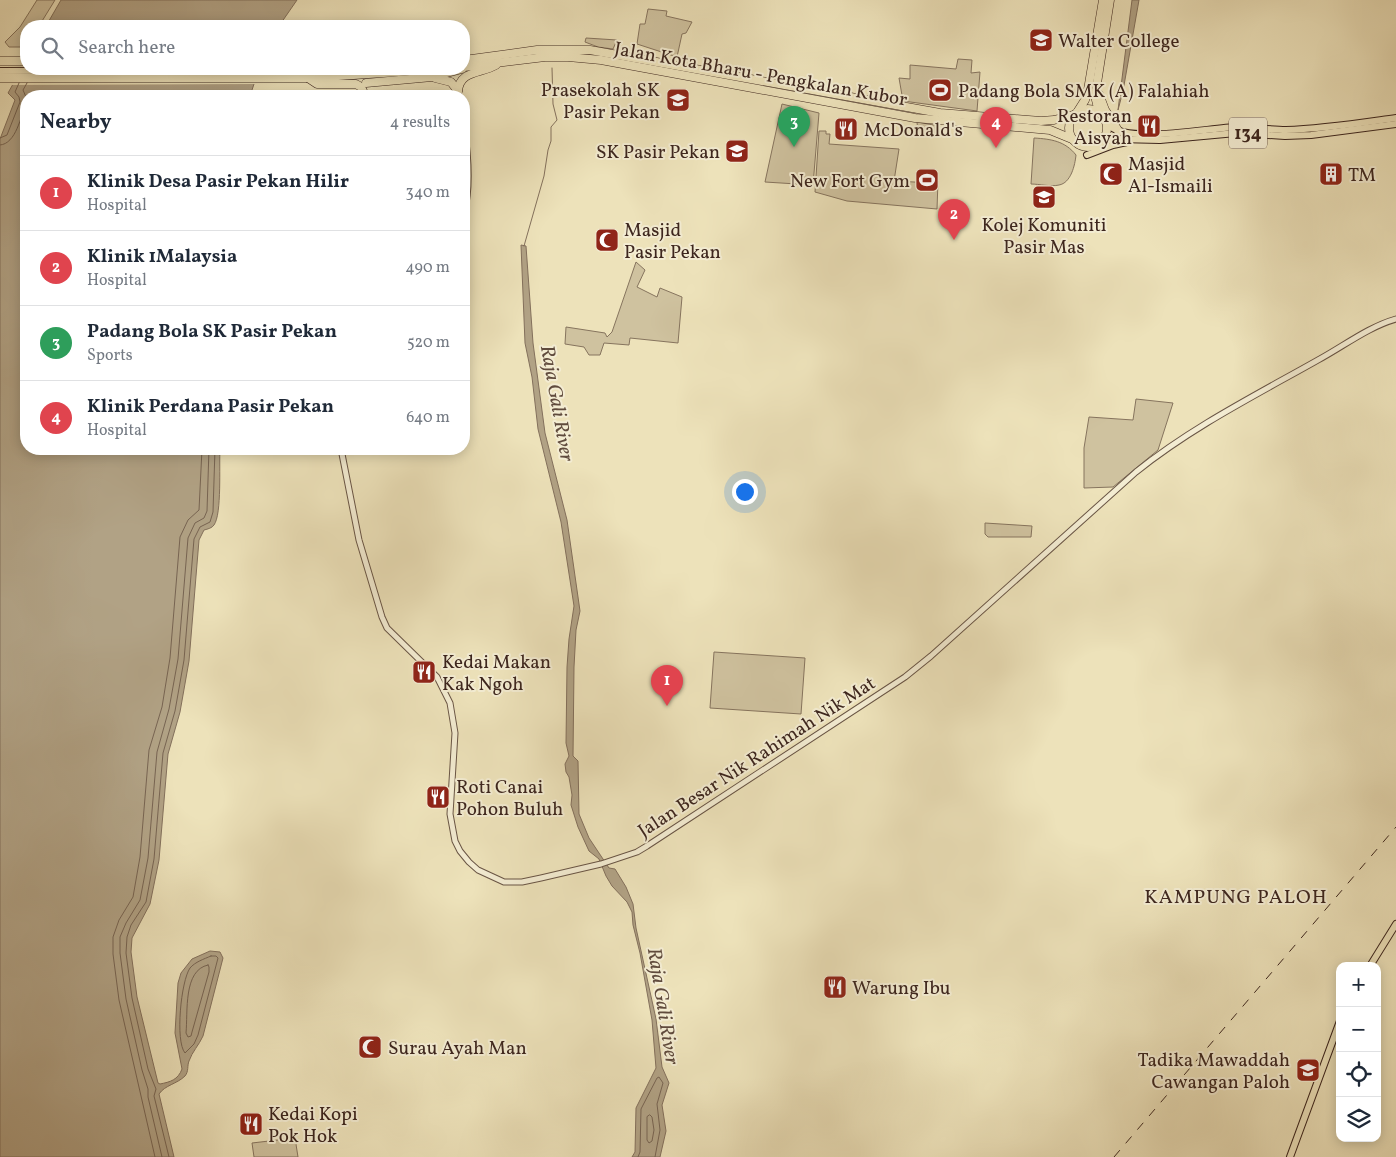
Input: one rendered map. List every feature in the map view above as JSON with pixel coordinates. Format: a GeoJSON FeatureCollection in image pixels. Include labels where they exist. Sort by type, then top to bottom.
{"type":"FeatureCollection","features":[{"type":"Feature","properties":{"kind":"highway"},"geometry":{"type":"LineString","coordinates":[[1103,0],[1088,90],[1085,100],[1068,127],[1072,139],[1086,147],[1094,146],[1106,134],[1107,124],[1099,112],[1095,96],[1110,0]]}},
{"type":"Feature","properties":{"kind":"highway"},"geometry":{"type":"LineString","coordinates":[[470,55],[528,46],[548,45],[563,49]]}},
{"type":"Feature","properties":{"kind":"highway","name":"Jalan Kota Bharu - Pengkalan Kubor"},"geometry":{"type":"LineString","coordinates":[[470,59],[537,50],[563,49],[610,53],[940,113],[1041,121],[1054,120],[1076,113]]}},
{"type":"Feature","properties":{"kind":"highway","name":"Jalan Kota Bharu - Pengkalan Kubor"},"geometry":{"type":"LineString","coordinates":[[470,67],[502,62],[559,57],[601,60],[915,118],[1050,130],[1072,139]]}},
{"type":"Feature","properties":{"kind":"highway"},"geometry":{"type":"LineString","coordinates":[[0,61],[20,61]]}},
{"type":"Feature","properties":{"kind":"highway"},"geometry":{"type":"LineString","coordinates":[[470,74],[486,70],[502,62]]}},
{"type":"Feature","properties":{"kind":"highway"},"geometry":{"type":"LineString","coordinates":[[0,78],[209,75]]}},
{"type":"Feature","properties":{"kind":"highway"},"geometry":{"type":"LineString","coordinates":[[286,75],[308,78],[350,75]]}},
{"type":"Feature","properties":{"kind":"highway","name":"Jalan Kota Bharu - Pengkalan Kubor"},"geometry":{"type":"LineString","coordinates":[[366,84],[439,75]]}},
{"type":"Feature","properties":{"kind":"highway"},"geometry":{"type":"LineString","coordinates":[[459,90],[460,81],[468,75]]}},
{"type":"Feature","properties":{"kind":"highway"},"geometry":{"type":"LineString","coordinates":[[432,77],[451,82],[456,90]]}},
{"type":"Feature","properties":{"kind":"highway"},"geometry":{"type":"LineString","coordinates":[[308,78],[317,84],[356,84],[362,90]]}},
{"type":"Feature","properties":{"kind":"highway"},"geometry":{"type":"LineString","coordinates":[[1097,82],[1102,105],[1119,132]]}},
{"type":"Feature","properties":{"kind":"highway"},"geometry":{"type":"LineString","coordinates":[[1076,113],[1089,108],[1099,112]]}},
{"type":"Feature","properties":{"kind":"main road"},"geometry":{"type":"LineString","coordinates":[[0,71],[20,71]]}},
{"type":"Feature","properties":{"kind":"main road","name":"134"},"geometry":{"type":"LineString","coordinates":[[1119,132],[1152,134],[1236,127],[1285,130],[1329,127],[1396,118]]}},
{"type":"Feature","properties":{"kind":"main road"},"geometry":{"type":"LineString","coordinates":[[1107,124],[1119,132]]}},
{"type":"Feature","properties":{"kind":"main road","name":"134"},"geometry":{"type":"LineString","coordinates":[[1100,142],[1118,139],[1151,140],[1236,133],[1285,136],[1311,135],[1396,124]]}},
{"type":"Feature","properties":{"kind":"main road"},"geometry":{"type":"LineString","coordinates":[[1087,155],[1119,143],[1151,140]]}},
{"type":"Feature","properties":{"kind":"main road"},"geometry":{"type":"LineString","coordinates":[[1372,962],[1396,924]]}},
{"type":"Feature","properties":{"kind":"main road"},"geometry":{"type":"LineString","coordinates":[[1290,1157],[1324,1059],[1336,1030]]}},
{"type":"Feature","properties":{"kind":"street","name":"Jalan Besar Nik Rahimah Nik Mat"},"geometry":{"type":"LineString","coordinates":[[343,455],[359,540],[382,617],[387,628],[437,677],[450,703],[455,733],[450,814],[455,841],[468,862],[478,870],[504,882],[522,882],[604,863],[637,852],[729,794],[916,669],[1136,472],[1162,451],[1366,331],[1396,319]]}},
{"type":"Feature","properties":{"kind":"shaded area"},"geometry":{"type":"Polygon","coordinates":[[[37,0],[55,0],[43,20],[24,20],[37,0]]]}},
{"type":"Feature","properties":{"kind":"shaded area"},"geometry":{"type":"Polygon","coordinates":[[[648,9],[667,11],[666,16],[692,22],[686,33],[682,34],[677,57],[637,44],[640,24],[645,24],[648,9]]]}},
{"type":"Feature","properties":{"kind":"shaded area"},"geometry":{"type":"Polygon","coordinates":[[[20,27],[20,47],[9,47],[5,42],[20,27]]]}},
{"type":"Feature","properties":{"kind":"shaded area"},"geometry":{"type":"Polygon","coordinates":[[[586,38],[617,40],[613,49],[598,47],[585,42],[586,38]]]}},
{"type":"Feature","properties":{"kind":"shaded area","name":"Padang Bola SMK (A) Falahiah"},"geometry":{"type":"Polygon","coordinates":[[[958,59],[972,60],[971,73],[980,72],[977,111],[903,101],[899,78],[910,79],[910,65],[956,69],[958,59]]]}},
{"type":"Feature","properties":{"kind":"shaded area"},"geometry":{"type":"Polygon","coordinates":[[[782,104],[819,113],[813,185],[765,182],[782,104]]]}},
{"type":"Feature","properties":{"kind":"shaded area"},"geometry":{"type":"Polygon","coordinates":[[[917,122],[939,126],[938,133],[934,138],[934,135],[918,133],[917,122]]]}},
{"type":"Feature","properties":{"kind":"shaded area"},"geometry":{"type":"Polygon","coordinates":[[[819,131],[826,131],[826,134],[830,134],[829,144],[899,149],[894,181],[934,183],[935,180],[938,181],[937,209],[847,201],[815,192],[819,131]]]}},
{"type":"Feature","properties":{"kind":"shaded area"},"geometry":{"type":"Polygon","coordinates":[[[1034,138],[1046,139],[1062,144],[1076,155],[1072,173],[1063,184],[1052,186],[1031,184],[1034,138]]]}},
{"type":"Feature","properties":{"kind":"shaded area"},"geometry":{"type":"Polygon","coordinates":[[[636,262],[645,270],[637,287],[657,297],[660,288],[682,297],[678,343],[630,338],[629,345],[604,343],[600,355],[589,355],[584,347],[565,344],[566,327],[605,333],[607,337],[612,332],[636,262]]]}},
{"type":"Feature","properties":{"kind":"shaded area"},"geometry":{"type":"Polygon","coordinates":[[[1136,399],[1173,403],[1158,450],[1113,487],[1084,488],[1084,448],[1089,417],[1133,420],[1136,399]]]}},
{"type":"Feature","properties":{"kind":"shaded area"},"geometry":{"type":"Polygon","coordinates":[[[985,523],[1032,526],[1031,537],[988,537],[985,534],[985,523]]]}},
{"type":"Feature","properties":{"kind":"shaded area"},"geometry":{"type":"Polygon","coordinates":[[[714,652],[805,658],[801,714],[710,708],[714,652]]]}},
{"type":"Feature","properties":{"kind":"shaded area"},"geometry":{"type":"Polygon","coordinates":[[[295,1138],[298,1157],[254,1157],[252,1143],[295,1138]]]}},
{"type":"Feature","properties":{"kind":"water"},"geometry":{"type":"Polygon","coordinates":[[[61,0],[297,0],[283,20],[49,20],[61,0]]]}},
{"type":"Feature","properties":{"kind":"water"},"geometry":{"type":"Polygon","coordinates":[[[1132,0],[1139,0],[1118,110],[1132,0]]]}},
{"type":"Feature","properties":{"kind":"water"},"geometry":{"type":"Polygon","coordinates":[[[20,72],[20,75],[257,75],[252,90],[20,90],[20,455],[220,455],[217,519],[212,527],[204,530],[199,540],[189,661],[180,712],[168,754],[159,860],[150,904],[132,938],[131,952],[137,997],[158,1083],[160,1084],[173,1080],[182,1069],[175,1033],[178,983],[181,973],[192,959],[210,951],[220,952],[223,958],[203,1036],[190,1058],[186,1074],[182,1079],[159,1094],[174,1157],[0,1157],[0,139],[15,100],[8,93],[20,72]]]}},
{"type":"Feature","properties":{"kind":"water"},"geometry":{"type":"Polygon","coordinates":[[[521,245],[526,246],[533,343],[545,433],[567,520],[580,611],[576,630],[574,667],[573,756],[578,761],[579,814],[589,838],[609,868],[615,869],[626,887],[633,904],[636,928],[656,1019],[662,1067],[669,1083],[662,1105],[666,1131],[660,1157],[632,1157],[635,1152],[636,1108],[656,1068],[652,1020],[632,912],[627,902],[612,886],[599,859],[589,851],[571,805],[572,795],[565,764],[569,756],[566,743],[567,667],[574,606],[561,522],[538,429],[532,377],[525,343],[521,245]]]}},
{"type":"Feature","properties":{"kind":"pier"},"geometry":{"type":"Polygon","coordinates":[[[20,67],[20,75],[260,75],[256,84],[9,85],[20,67]]]}},
{"type":"Feature","properties":{"kind":"waterway","name":"Raja Gali River"},"geometry":{"type":"LineString","coordinates":[[524,246],[544,176],[551,141],[551,127],[557,120],[553,104],[552,68]]}},
{"type":"Feature","properties":{"kind":"railway"},"geometry":{"type":"LineString","coordinates":[[1114,1157],[1396,827]]}},
{"type":"Feature","properties":{"kind":"place","name":"Walter College"},"geometry":{"type":"Point","coordinates":[1041,40]}},
{"type":"Feature","properties":{"kind":"place","name":"Padang Bola SMK (A) Falahiah"},"geometry":{"type":"Point","coordinates":[940,90]}},
{"type":"Feature","properties":{"kind":"place","name":"Prasekolah SK Pasir Pekan"},"geometry":{"type":"Point","coordinates":[678,100]}},
{"type":"Feature","properties":{"kind":"place","name":"Restoran Aisyah"},"geometry":{"type":"Point","coordinates":[1149,126]}},
{"type":"Feature","properties":{"kind":"place","name":"McDonald's"},"geometry":{"type":"Point","coordinates":[846,129]}},
{"type":"Feature","properties":{"kind":"place","name":"Padang Bola SK Pasir Pekan"},"geometry":{"type":"Point","coordinates":[794,147]}},
{"type":"Feature","properties":{"kind":"place","name":"Klinik Perdana Pasir Pekan"},"geometry":{"type":"Point","coordinates":[996,148]}},
{"type":"Feature","properties":{"kind":"place","name":"SK Pasir Pekan"},"geometry":{"type":"Point","coordinates":[737,151]}},
{"type":"Feature","properties":{"kind":"place","name":"Masjid Al-Ismaili"},"geometry":{"type":"Point","coordinates":[1111,174]}},
{"type":"Feature","properties":{"kind":"place","name":"TM"},"geometry":{"type":"Point","coordinates":[1331,174]}},
{"type":"Feature","properties":{"kind":"place","name":"New Fort Gym"},"geometry":{"type":"Point","coordinates":[927,180]}},
{"type":"Feature","properties":{"kind":"place","name":"Kolej Komuniti Pasir Mas"},"geometry":{"type":"Point","coordinates":[1044,197]}},
{"type":"Feature","properties":{"kind":"place","name":"Masjid Pasir Pekan"},"geometry":{"type":"Point","coordinates":[607,240]}},
{"type":"Feature","properties":{"kind":"place","name":"Klinik 1Malaysia"},"geometry":{"type":"Point","coordinates":[954,240]}},
{"type":"Feature","properties":{"kind":"place","name":"Kedai Makan Kak Ngoh"},"geometry":{"type":"Point","coordinates":[424,672]}},
{"type":"Feature","properties":{"kind":"place","name":"Klinik Desa Pasir Pekan Hilir"},"geometry":{"type":"Point","coordinates":[667,706]}},
{"type":"Feature","properties":{"kind":"place","name":"Roti Canai Pohon Buluh"},"geometry":{"type":"Point","coordinates":[438,797]}},
{"type":"Feature","properties":{"kind":"place","name":"Warung Ibu"},"geometry":{"type":"Point","coordinates":[835,987]}},
{"type":"Feature","properties":{"kind":"place","name":"Surau Ayah Man"},"geometry":{"type":"Point","coordinates":[370,1047]}},
{"type":"Feature","properties":{"kind":"place","name":"Tadika Mawaddah Cawangan Paloh"},"geometry":{"type":"Point","coordinates":[1308,1070]}},
{"type":"Feature","properties":{"kind":"place","name":"Kedai Kopi Pok Hok"},"geometry":{"type":"Point","coordinates":[251,1124]}},
{"type":"Feature","properties":{"kind":"district","name":"KAMPUNG PALOH"},"geometry":{"type":"Point","coordinates":[1236,896]}}]}
